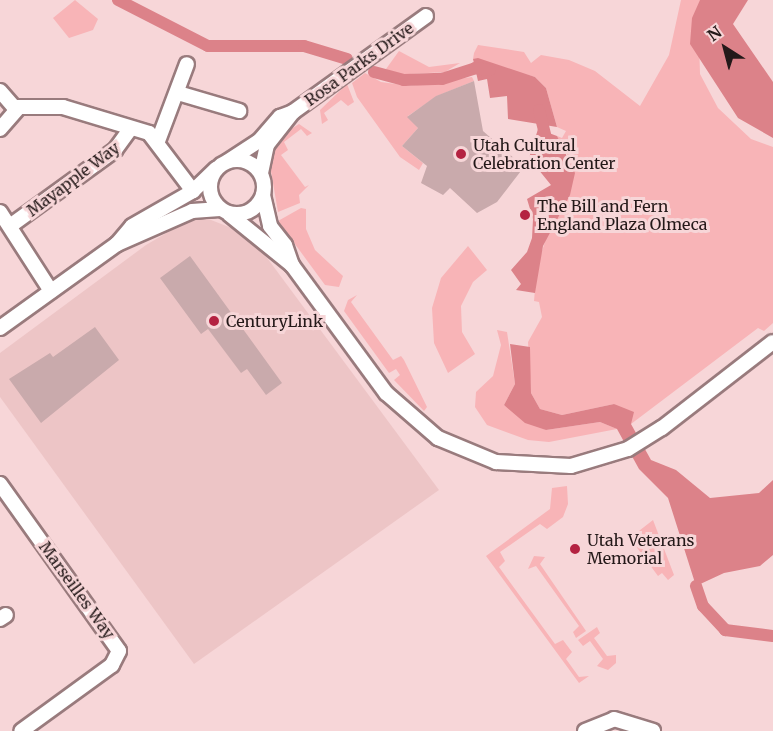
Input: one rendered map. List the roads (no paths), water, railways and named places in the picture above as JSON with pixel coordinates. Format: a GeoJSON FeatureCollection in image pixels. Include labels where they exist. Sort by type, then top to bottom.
{"type":"FeatureCollection","features":[{"type":"Feature","properties":{"kind":"street","name":"Rosa Parks Drive"},"geometry":{"type":"LineString","coordinates":[[228,161],[254,146],[280,117],[293,112],[426,16]]}},
{"type":"Feature","properties":{"kind":"street"},"geometry":{"type":"LineString","coordinates":[[158,141],[187,64]]}},
{"type":"Feature","properties":{"kind":"street"},"geometry":{"type":"LineString","coordinates":[[0,91],[18,108],[63,107],[131,128],[158,141],[193,191]]}},
{"type":"Feature","properties":{"kind":"street"},"geometry":{"type":"LineString","coordinates":[[178,93],[239,111]]}},
{"type":"Feature","properties":{"kind":"street"},"geometry":{"type":"LineString","coordinates":[[0,129],[18,108]]}},
{"type":"Feature","properties":{"kind":"street","name":"Rosa Parks Drive"},"geometry":{"type":"LineString","coordinates":[[261,173],[267,145],[293,112]]}},
{"type":"Feature","properties":{"kind":"street","name":"Mayapple Way"},"geometry":{"type":"LineString","coordinates":[[10,226],[116,150],[131,128]]}},
{"type":"Feature","properties":{"kind":"street"},"geometry":{"type":"LineString","coordinates":[[117,244],[132,226],[193,191],[216,169],[228,161],[243,160],[261,173],[270,226],[285,245],[292,265]]}},
{"type":"Feature","properties":{"kind":"street"},"geometry":{"type":"LineString","coordinates":[[216,169],[210,190],[224,211],[292,265],[398,406],[451,446],[496,462],[530,467],[571,466],[628,449],[641,442],[773,342]]}},
{"type":"Feature","properties":{"kind":"street"},"geometry":{"type":"LineString","coordinates":[[0,328],[117,244],[192,211],[249,212],[263,195]]}},
{"type":"Feature","properties":{"kind":"street"},"geometry":{"type":"LineString","coordinates":[[0,212],[51,291]]}},
{"type":"Feature","properties":{"kind":"street","name":"Marseilles Way"},"geometry":{"type":"LineString","coordinates":[[0,484],[119,651],[112,665],[21,731]]}},
{"type":"Feature","properties":{"kind":"street"},"geometry":{"type":"LineString","coordinates":[[585,731],[614,719],[653,731]]}},
{"type":"Feature","properties":{"kind":"waterway"},"geometry":{"type":"LineString","coordinates":[[118,0],[208,46],[304,46],[347,59]]}},
{"type":"Feature","properties":{"kind":"waterway"},"geometry":{"type":"LineString","coordinates":[[374,72],[404,80],[442,79],[475,68],[490,70]]}},
{"type":"Feature","properties":{"kind":"waterway"},"geometry":{"type":"LineString","coordinates":[[539,110],[548,147]]}},
{"type":"Feature","properties":{"kind":"waterway"},"geometry":{"type":"LineString","coordinates":[[696,586],[703,606],[725,630],[773,636]]}},
{"type":"Feature","properties":{"kind":"place","name":"Utah Cultural Celebration Center"},"geometry":{"type":"Point","coordinates":[461,154]}},
{"type":"Feature","properties":{"kind":"place","name":"The Bill and Fern England Plaza Olmeca"},"geometry":{"type":"Point","coordinates":[525,215]}},
{"type":"Feature","properties":{"kind":"place","name":"CenturyLink"},"geometry":{"type":"Point","coordinates":[214,321]}},
{"type":"Feature","properties":{"kind":"place","name":"Utah Veterans Memorial"},"geometry":{"type":"Point","coordinates":[575,549]}}]}
